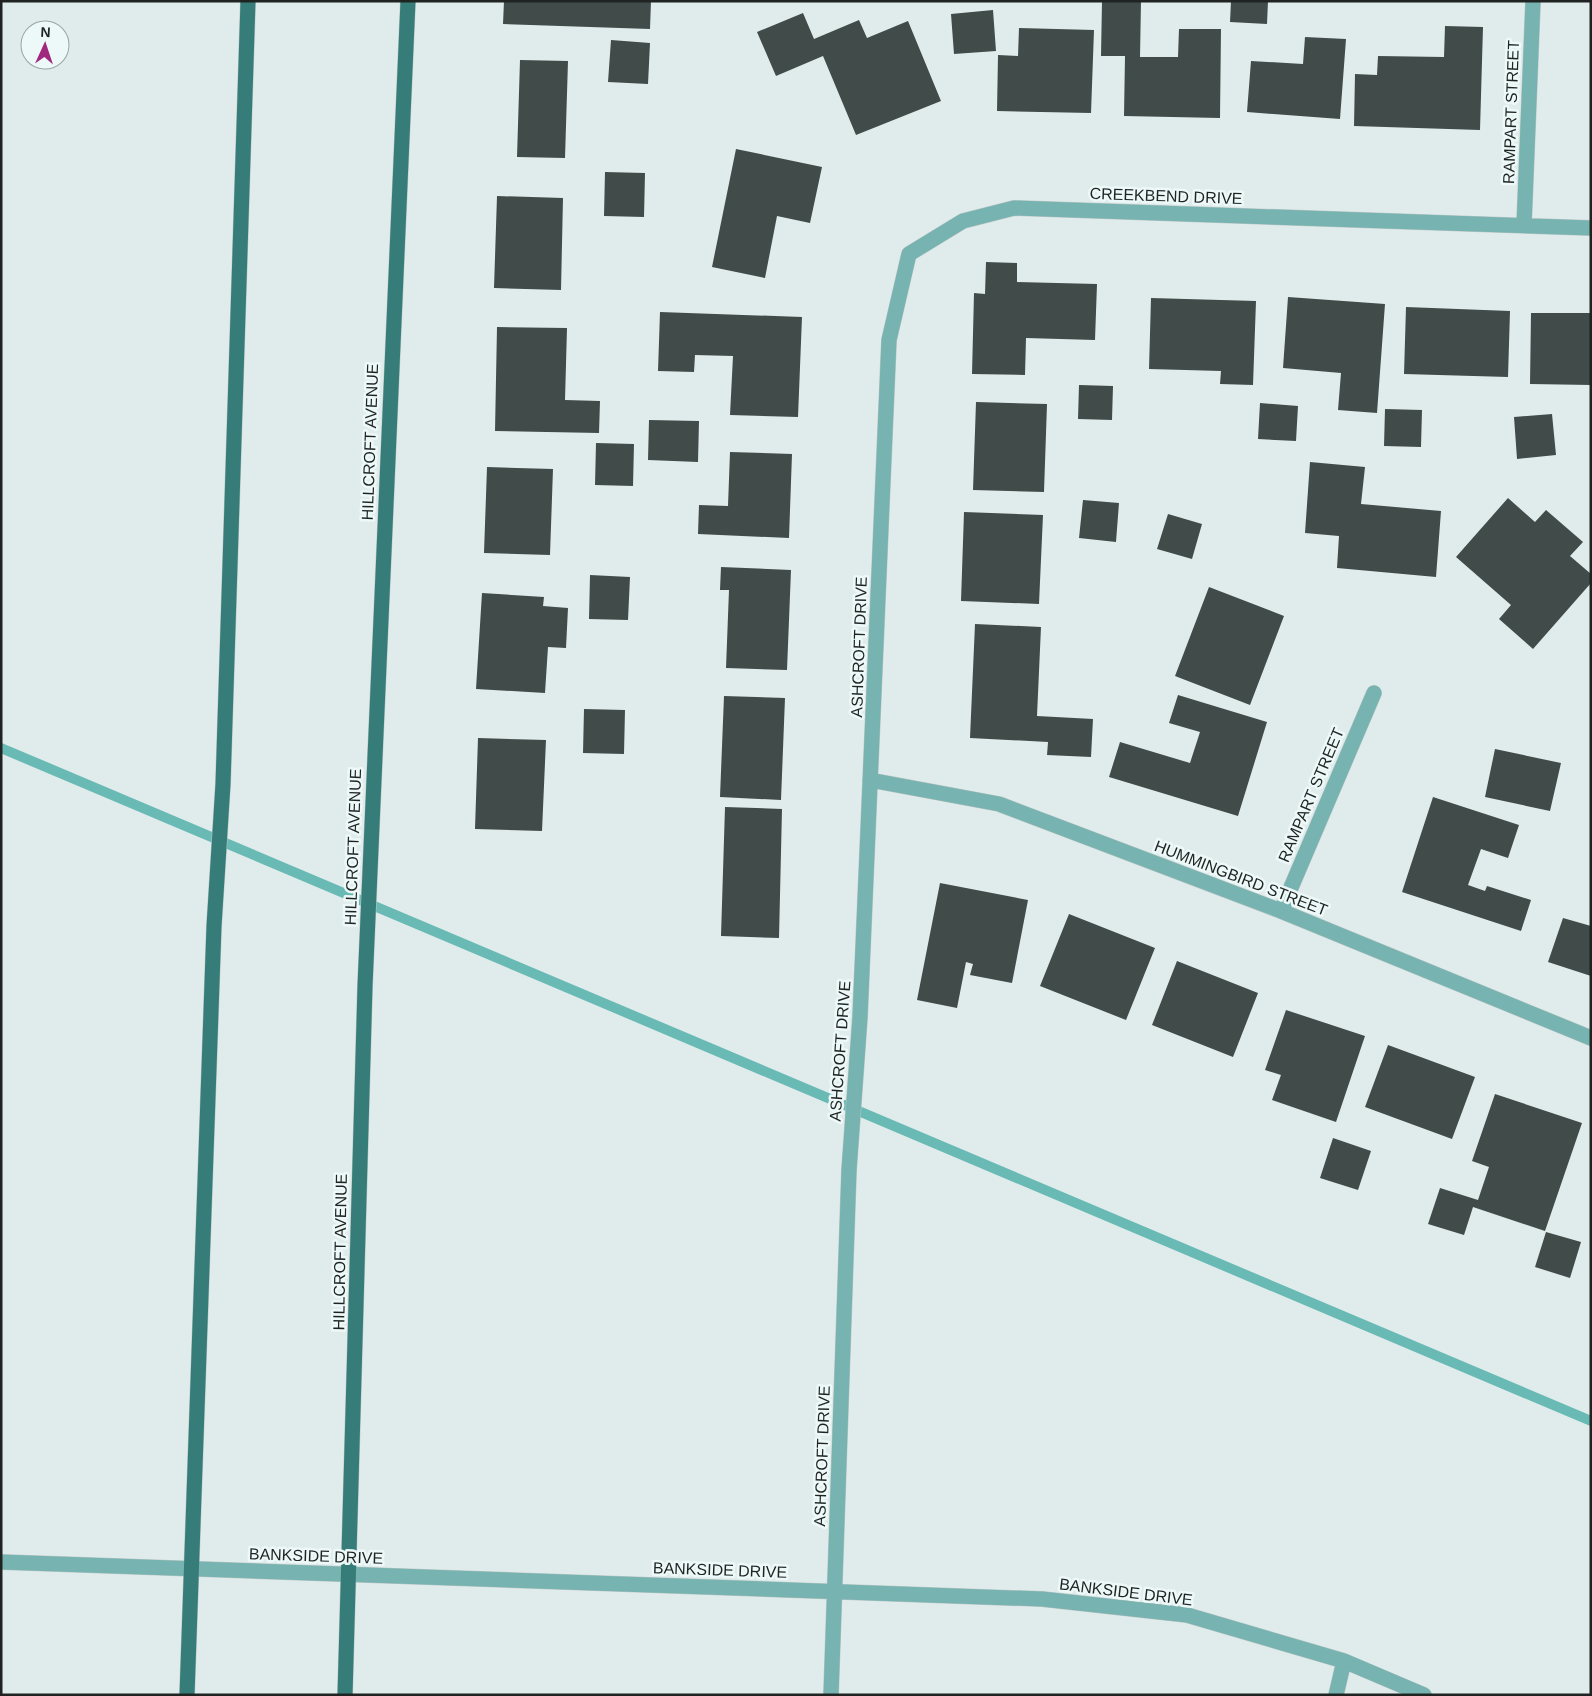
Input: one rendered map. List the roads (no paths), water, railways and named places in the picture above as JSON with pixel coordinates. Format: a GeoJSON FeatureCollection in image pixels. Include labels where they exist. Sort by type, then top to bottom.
{"type":"FeatureCollection","features":[{"type":"Feature","properties":{"kind":"main road"},"geometry":{"type":"LineString","coordinates":[[186,1695],[214,926],[223,784],[248,1]]}},
{"type":"Feature","properties":{"kind":"main road","name":"HILLCROFT AVENUE"},"geometry":{"type":"LineString","coordinates":[[345,1695],[370,848],[407,5]]}},
{"type":"Feature","properties":{"kind":"street","name":"RAMPART STREET"},"geometry":{"type":"LineString","coordinates":[[1524,225],[1533,1]]}},
{"type":"Feature","properties":{"kind":"street","name":"CREEKBEND DRIVE"},"geometry":{"type":"LineString","coordinates":[[886,410],[889,340],[909,254],[963,221],[1014,208],[1591,228]]}},
{"type":"Feature","properties":{"kind":"street","name":"ASHCROFT DRIVE"},"geometry":{"type":"LineString","coordinates":[[831,1695],[849,1170],[860,1017],[886,410]]}},
{"type":"Feature","properties":{"kind":"street","name":"RAMPART STREET"},"geometry":{"type":"LineString","coordinates":[[1281,911],[1374,692]]}},
{"type":"Feature","properties":{"kind":"street","name":"HUMMINGBIRD STREET"},"geometry":{"type":"LineString","coordinates":[[870,780],[999,804],[1281,911],[1591,1038]]}},
{"type":"Feature","properties":{"kind":"street","name":"BANKSIDE DRIVE"},"geometry":{"type":"LineString","coordinates":[[1,1562],[1042,1599],[1187,1615],[1344,1661],[1424,1695]]}},
{"type":"Feature","properties":{"kind":"street"},"geometry":{"type":"LineString","coordinates":[[1336,1695],[1344,1661]]}},
{"type":"Feature","properties":{"kind":"waterway"},"geometry":{"type":"LineString","coordinates":[[1,748],[1591,1421]]}}]}
